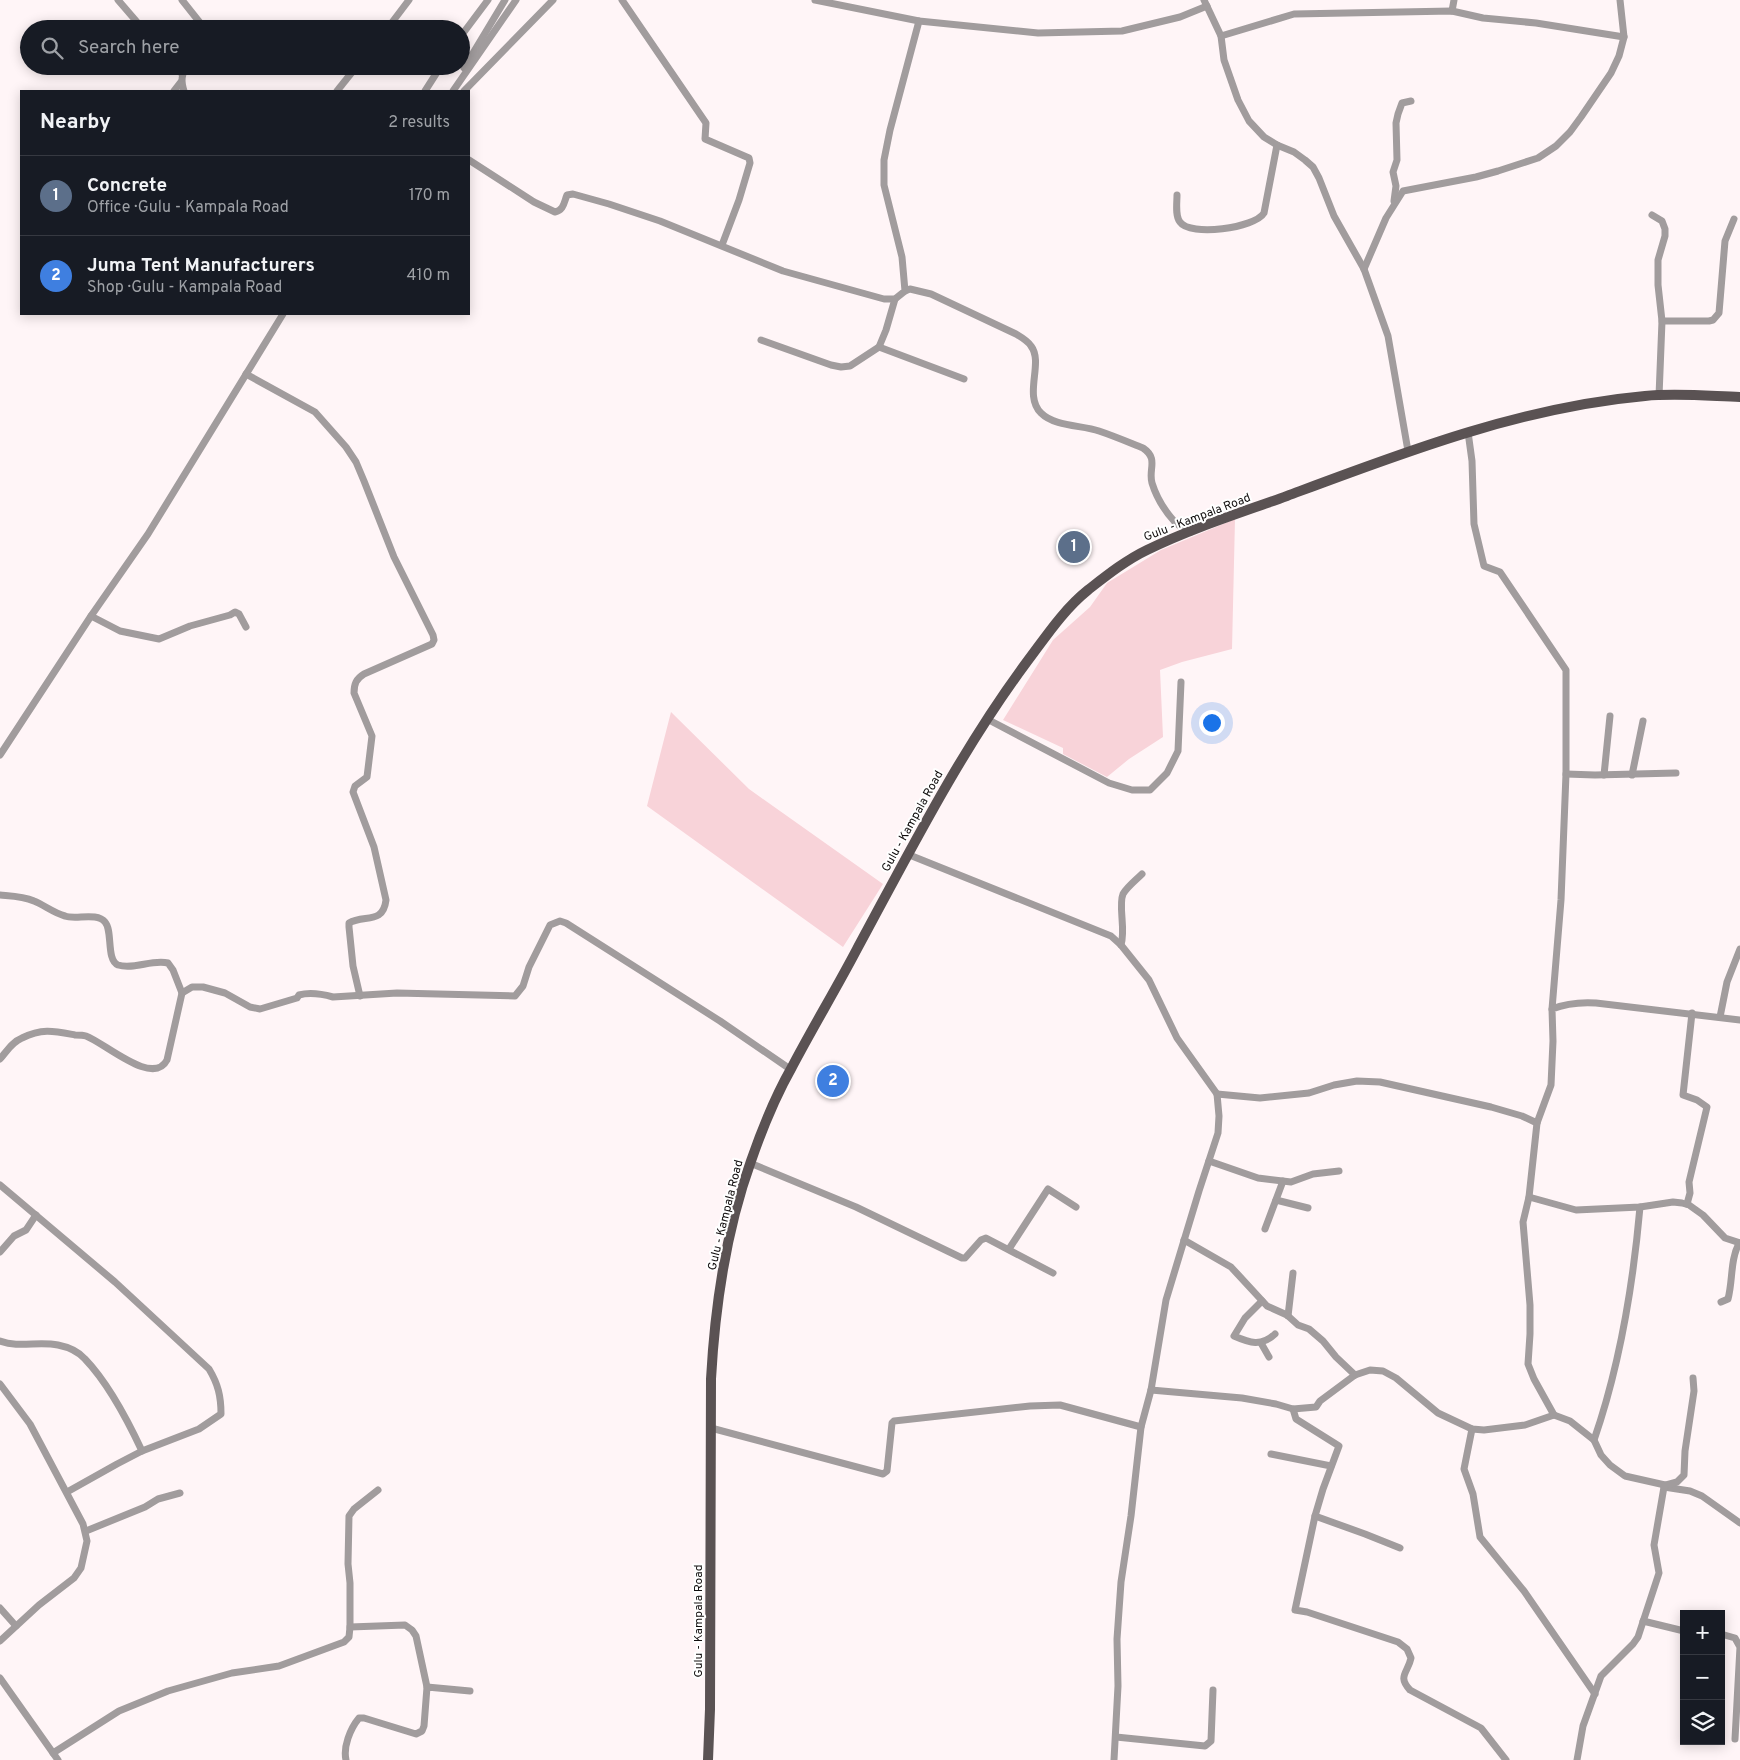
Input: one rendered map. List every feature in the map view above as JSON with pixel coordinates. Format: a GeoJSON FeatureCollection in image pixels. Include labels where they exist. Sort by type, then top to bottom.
{"type":"FeatureCollection","features":[{"type":"Feature","properties":{"kind":"main road","name":"Gulu - Kampala Road"},"geometry":{"type":"LineString","coordinates":[[708,1760],[710,1699],[711,1379],[713,1337],[726,1255],[742,1189],[771,1108],[790,1069],[839,984],[907,854],[987,718],[1051,629],[1083,594],[1143,552],[1191,532],[1408,451],[1468,432],[1585,404],[1648,396],[1740,397]]}},
{"type":"Feature","properties":{"kind":"street"},"geometry":{"type":"LineString","coordinates":[[118,0],[135,20]]}},
{"type":"Feature","properties":{"kind":"street"},"geometry":{"type":"LineString","coordinates":[[182,0],[198,20]]}},
{"type":"Feature","properties":{"kind":"street"},"geometry":{"type":"LineString","coordinates":[[394,20],[409,0]]}},
{"type":"Feature","properties":{"kind":"street"},"geometry":{"type":"LineString","coordinates":[[470,24],[488,0]]}},
{"type":"Feature","properties":{"kind":"street"},"geometry":{"type":"LineString","coordinates":[[470,59],[505,0]]}},
{"type":"Feature","properties":{"kind":"street"},"geometry":{"type":"LineString","coordinates":[[470,64],[516,0]]}},
{"type":"Feature","properties":{"kind":"street"},"geometry":{"type":"LineString","coordinates":[[465,90],[553,0]]}},
{"type":"Feature","properties":{"kind":"street"},"geometry":{"type":"LineString","coordinates":[[622,0],[706,123],[706,139],[750,158],[739,200],[722,245]]}},
{"type":"Feature","properties":{"kind":"street"},"geometry":{"type":"LineString","coordinates":[[815,0],[919,21],[1038,33],[1122,31],[1180,17],[1206,3],[1221,36],[1224,60],[1249,121],[1259,133],[1277,145],[1300,156],[1313,168],[1334,216],[1364,269],[1388,336],[1408,451]]}},
{"type":"Feature","properties":{"kind":"street"},"geometry":{"type":"LineString","coordinates":[[1452,11],[1454,0]]}},
{"type":"Feature","properties":{"kind":"street"},"geometry":{"type":"LineString","coordinates":[[1364,269],[1394,204],[1403,191],[1476,177],[1538,158],[1556,146],[1570,132],[1611,73],[1620,56],[1624,37],[1620,0]]}},
{"type":"Feature","properties":{"kind":"street"},"geometry":{"type":"LineString","coordinates":[[1221,36],[1294,14],[1452,11],[1483,18],[1536,23],[1624,37]]}},
{"type":"Feature","properties":{"kind":"street"},"geometry":{"type":"LineString","coordinates":[[905,291],[902,257],[884,185],[884,160],[890,130],[919,21]]}},
{"type":"Feature","properties":{"kind":"street"},"geometry":{"type":"LineString","coordinates":[[182,75],[181,82],[184,90]]}},
{"type":"Feature","properties":{"kind":"street"},"geometry":{"type":"LineString","coordinates":[[338,90],[350,75]]}},
{"type":"Feature","properties":{"kind":"street"},"geometry":{"type":"LineString","coordinates":[[426,90],[435,75]]}},
{"type":"Feature","properties":{"kind":"street"},"geometry":{"type":"LineString","coordinates":[[452,90],[460,75]]}},
{"type":"Feature","properties":{"kind":"street"},"geometry":{"type":"LineString","coordinates":[[452,90],[462,75]]}},
{"type":"Feature","properties":{"kind":"street"},"geometry":{"type":"LineString","coordinates":[[175,90],[181,82]]}},
{"type":"Feature","properties":{"kind":"street"},"geometry":{"type":"LineString","coordinates":[[1394,204],[1396,186],[1393,172],[1397,160],[1396,123],[1402,103],[1411,101]]}},
{"type":"Feature","properties":{"kind":"street"},"geometry":{"type":"LineString","coordinates":[[1177,195],[1178,219],[1184,227],[1196,230],[1227,228],[1258,220],[1264,213],[1277,145]]}},
{"type":"Feature","properties":{"kind":"street"},"geometry":{"type":"LineString","coordinates":[[470,161],[534,202],[555,212],[560,210],[567,195],[573,194],[633,211],[784,271],[876,297],[895,299]]}},
{"type":"Feature","properties":{"kind":"street"},"geometry":{"type":"LineString","coordinates":[[1652,215],[1662,221],[1665,229],[1665,236],[1658,260],[1658,285],[1662,321],[1659,396]]}},
{"type":"Feature","properties":{"kind":"street"},"geometry":{"type":"LineString","coordinates":[[1662,321],[1709,321],[1716,318],[1720,305],[1725,241],[1734,220]]}},
{"type":"Feature","properties":{"kind":"street"},"geometry":{"type":"LineString","coordinates":[[761,340],[841,367],[850,366],[879,347],[895,299],[910,288],[931,294],[1016,334],[1031,346],[1035,360],[1034,396],[1036,406],[1044,416],[1059,422],[1097,430],[1143,448],[1148,452],[1152,456],[1151,481],[1157,495],[1175,523],[1191,532]]}},
{"type":"Feature","properties":{"kind":"street"},"geometry":{"type":"LineString","coordinates":[[0,755],[91,616],[163,511],[282,315]]}},
{"type":"Feature","properties":{"kind":"street"},"geometry":{"type":"LineString","coordinates":[[879,347],[964,379]]}},
{"type":"Feature","properties":{"kind":"street"},"geometry":{"type":"LineString","coordinates":[[246,374],[315,412],[346,447],[356,462],[394,557],[434,640],[432,644],[364,674],[356,681],[354,686],[354,693],[372,736],[367,777],[355,787],[353,792],[374,847],[386,900],[385,907],[375,918],[353,921],[348,927],[353,966],[360,996]]}},
{"type":"Feature","properties":{"kind":"street"},"geometry":{"type":"LineString","coordinates":[[1468,432],[1472,461],[1474,524],[1484,566],[1500,572],[1566,670],[1566,774],[1561,900],[1552,1009],[1553,1041],[1550,1085],[1537,1123],[1529,1197],[1523,1222],[1530,1305],[1528,1364],[1554,1415]]}},
{"type":"Feature","properties":{"kind":"street"},"geometry":{"type":"LineString","coordinates":[[91,616],[120,631],[159,639],[190,626],[230,616],[235,612],[239,614],[246,627]]}},
{"type":"Feature","properties":{"kind":"street"},"geometry":{"type":"LineString","coordinates":[[987,718],[1109,783],[1132,790],[1150,790],[1167,773],[1178,751],[1181,682]]}},
{"type":"Feature","properties":{"kind":"street"},"geometry":{"type":"LineString","coordinates":[[1604,775],[1610,716]]}},
{"type":"Feature","properties":{"kind":"street"},"geometry":{"type":"LineString","coordinates":[[1632,775],[1643,721]]}},
{"type":"Feature","properties":{"kind":"street"},"geometry":{"type":"LineString","coordinates":[[1566,774],[1632,775],[1676,773]]}},
{"type":"Feature","properties":{"kind":"street"},"geometry":{"type":"LineString","coordinates":[[907,854],[1111,936],[1121,945],[1149,980],[1177,1038],[1217,1094],[1218,1133],[1166,1300],[1151,1390],[1141,1427],[1121,1582],[1117,1639],[1118,1686],[1114,1760]]}},
{"type":"Feature","properties":{"kind":"street"},"geometry":{"type":"LineString","coordinates":[[1121,945],[1123,918],[1120,905],[1124,893],[1142,874]]}},
{"type":"Feature","properties":{"kind":"street"},"geometry":{"type":"LineString","coordinates":[[0,896],[16,896],[33,900],[65,916],[84,916],[102,919],[108,926],[111,954],[114,962],[119,965],[129,966],[161,962],[168,963],[173,970],[182,993],[167,1060],[158,1069],[148,1069],[134,1064],[86,1036],[44,1030],[21,1038],[0,1059]]}},
{"type":"Feature","properties":{"kind":"street"},"geometry":{"type":"LineString","coordinates":[[182,993],[192,987],[202,987],[225,993],[250,1007],[260,1009],[297,998],[304,993],[324,994],[333,997],[398,993],[515,996],[523,986],[529,967],[546,931],[550,925],[560,921],[712,1016],[790,1069]]}},
{"type":"Feature","properties":{"kind":"street"},"geometry":{"type":"LineString","coordinates":[[1720,1016],[1727,982],[1740,949]]}},
{"type":"Feature","properties":{"kind":"street"},"geometry":{"type":"LineString","coordinates":[[1552,1009],[1578,1002],[1720,1016],[1740,1020]]}},
{"type":"Feature","properties":{"kind":"street"},"geometry":{"type":"LineString","coordinates":[[1687,1204],[1690,1193],[1689,1182],[1707,1107],[1697,1100],[1683,1095],[1692,1013]]}},
{"type":"Feature","properties":{"kind":"street"},"geometry":{"type":"LineString","coordinates":[[1217,1094],[1260,1098],[1309,1093],[1334,1085],[1357,1081],[1380,1082],[1491,1107],[1522,1116],[1537,1123]]}},
{"type":"Feature","properties":{"kind":"street"},"geometry":{"type":"LineString","coordinates":[[1208,1161],[1258,1178],[1291,1182],[1313,1174],[1339,1171]]}},
{"type":"Feature","properties":{"kind":"street"},"geometry":{"type":"LineString","coordinates":[[750,1163],[856,1207],[962,1258],[965,1258],[985,1238],[1053,1272]]}},
{"type":"Feature","properties":{"kind":"street"},"geometry":{"type":"LineString","coordinates":[[1265,1230],[1283,1181]]}},
{"type":"Feature","properties":{"kind":"street"},"geometry":{"type":"LineString","coordinates":[[0,1185],[115,1282],[195,1355],[209,1369],[218,1384],[221,1414],[199,1429],[142,1451],[67,1492]]}},
{"type":"Feature","properties":{"kind":"street"},"geometry":{"type":"LineString","coordinates":[[1009,1249],[1048,1189],[1076,1207]]}},
{"type":"Feature","properties":{"kind":"street"},"geometry":{"type":"LineString","coordinates":[[1529,1197],[1576,1210],[1673,1202],[1687,1204],[1703,1215],[1725,1238],[1740,1243],[1733,1257],[1731,1289],[1728,1299],[1721,1302]]}},
{"type":"Feature","properties":{"kind":"street"},"geometry":{"type":"LineString","coordinates":[[1276,1200],[1308,1208]]}},
{"type":"Feature","properties":{"kind":"street"},"geometry":{"type":"LineString","coordinates":[[1594,1440],[1605,1409],[1628,1310],[1640,1206]]}},
{"type":"Feature","properties":{"kind":"street"},"geometry":{"type":"LineString","coordinates":[[0,1252],[14,1236],[26,1230],[36,1215]]}},
{"type":"Feature","properties":{"kind":"street"},"geometry":{"type":"LineString","coordinates":[[1184,1240],[1231,1267],[1267,1306],[1288,1316],[1298,1325],[1309,1329],[1323,1341],[1355,1376]]}},
{"type":"Feature","properties":{"kind":"street"},"geometry":{"type":"LineString","coordinates":[[1288,1316],[1294,1273]]}},
{"type":"Feature","properties":{"kind":"street"},"geometry":{"type":"LineString","coordinates":[[1262,1301],[1245,1318],[1234,1336],[1244,1340],[1267,1342],[1275,1334]]}},
{"type":"Feature","properties":{"kind":"street"},"geometry":{"type":"LineString","coordinates":[[0,1341],[15,1345],[55,1344],[68,1347],[85,1358],[129,1422],[142,1451]]}},
{"type":"Feature","properties":{"kind":"street"},"geometry":{"type":"LineString","coordinates":[[1261,1342],[1269,1357]]}},
{"type":"Feature","properties":{"kind":"street"},"geometry":{"type":"LineString","coordinates":[[1151,1390],[1242,1398],[1292,1409],[1316,1407],[1320,1401],[1355,1376],[1370,1370],[1383,1371],[1396,1378],[1438,1413],[1472,1429],[1484,1430],[1525,1425],[1554,1415],[1570,1421],[1594,1440],[1601,1455],[1625,1476],[1690,1491],[1702,1496],[1740,1523]]}},
{"type":"Feature","properties":{"kind":"street"},"geometry":{"type":"LineString","coordinates":[[1665,1486],[1677,1482],[1684,1475],[1685,1451],[1694,1391],[1693,1378]]}},
{"type":"Feature","properties":{"kind":"street"},"geometry":{"type":"LineString","coordinates":[[0,1384],[30,1424],[67,1492],[86,1531],[88,1541],[81,1568],[74,1578],[39,1605],[0,1641]]}},
{"type":"Feature","properties":{"kind":"street"},"geometry":{"type":"LineString","coordinates":[[712,1428],[883,1474],[887,1471],[892,1423],[894,1421],[1030,1406],[1060,1405],[1141,1427]]}},
{"type":"Feature","properties":{"kind":"street"},"geometry":{"type":"LineString","coordinates":[[1292,1409],[1296,1419],[1339,1446],[1315,1516],[1295,1610],[1308,1612],[1398,1642],[1411,1658],[1403,1679],[1404,1684],[1410,1690],[1481,1728],[1506,1760]]}},
{"type":"Feature","properties":{"kind":"street"},"geometry":{"type":"LineString","coordinates":[[1472,1429],[1464,1468],[1473,1494],[1480,1537],[1524,1591],[1595,1694]]}},
{"type":"Feature","properties":{"kind":"street"},"geometry":{"type":"LineString","coordinates":[[1271,1454],[1332,1466]]}},
{"type":"Feature","properties":{"kind":"street"},"geometry":{"type":"LineString","coordinates":[[1577,1760],[1583,1726],[1601,1676],[1638,1637],[1658,1573],[1654,1545],[1665,1486]]}},
{"type":"Feature","properties":{"kind":"street"},"geometry":{"type":"LineString","coordinates":[[53,1753],[119,1711],[168,1690],[232,1673],[279,1666],[337,1646],[349,1637],[349,1516],[354,1509],[378,1490]]}},
{"type":"Feature","properties":{"kind":"street"},"geometry":{"type":"LineString","coordinates":[[86,1531],[145,1507],[158,1499],[180,1493]]}},
{"type":"Feature","properties":{"kind":"street"},"geometry":{"type":"LineString","coordinates":[[1315,1516],[1400,1548]]}},
{"type":"Feature","properties":{"kind":"street"},"geometry":{"type":"LineString","coordinates":[[0,1608],[16,1626]]}},
{"type":"Feature","properties":{"kind":"street"},"geometry":{"type":"LineString","coordinates":[[1643,1621],[1680,1631]]}},
{"type":"Feature","properties":{"kind":"street"},"geometry":{"type":"LineString","coordinates":[[346,1760],[345,1750],[348,1739],[359,1718],[413,1734],[422,1731],[427,1687],[416,1636],[412,1630],[405,1625],[350,1627]]}},
{"type":"Feature","properties":{"kind":"street"},"geometry":{"type":"LineString","coordinates":[[1725,1634],[1739,1638],[1740,1647],[1735,1739]]}},
{"type":"Feature","properties":{"kind":"street"},"geometry":{"type":"LineString","coordinates":[[0,1678],[58,1760]]}},
{"type":"Feature","properties":{"kind":"street"},"geometry":{"type":"LineString","coordinates":[[427,1687],[470,1690]]}},
{"type":"Feature","properties":{"kind":"street"},"geometry":{"type":"LineString","coordinates":[[1116,1737],[1205,1746],[1211,1741],[1213,1690]]}},
{"type":"Feature","properties":{"kind":"shaded area"},"geometry":{"type":"Polygon","coordinates":[[[1235,519],[1232,649],[1182,662],[1160,670],[1163,737],[1129,759],[1107,777],[1063,754],[1063,748],[1003,720],[1053,640],[1090,607],[1107,583],[1161,550],[1235,519]]]}},
{"type":"Feature","properties":{"kind":"shaded area"},"geometry":{"type":"Polygon","coordinates":[[[671,712],[749,789],[883,884],[843,947],[647,806],[671,712]]]}},
{"type":"Feature","properties":{"kind":"place","name":"Concrete"},"geometry":{"type":"Point","coordinates":[1074,547]}},
{"type":"Feature","properties":{"kind":"place","name":"Juma Tent Manufacturers"},"geometry":{"type":"Point","coordinates":[833,1081]}}]}
